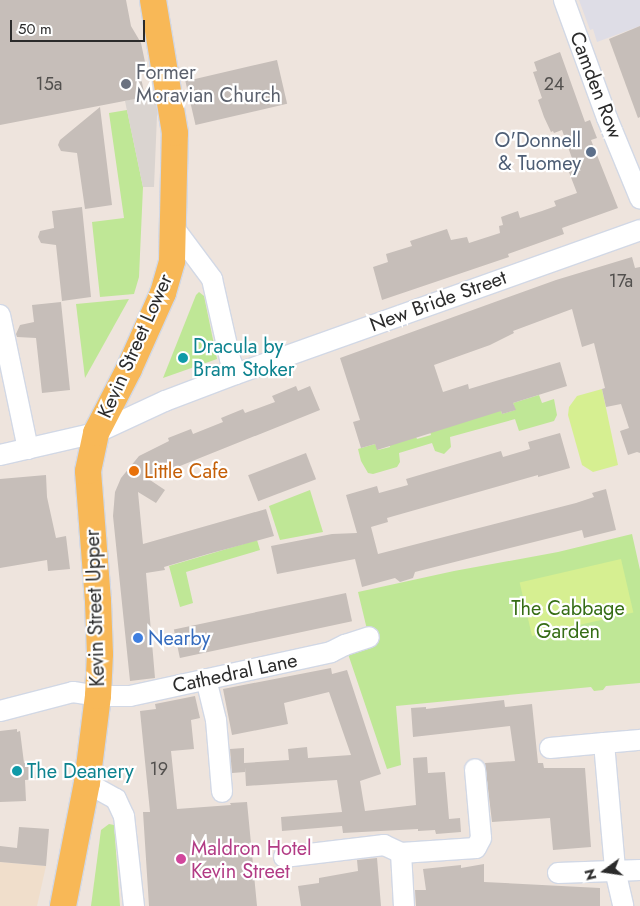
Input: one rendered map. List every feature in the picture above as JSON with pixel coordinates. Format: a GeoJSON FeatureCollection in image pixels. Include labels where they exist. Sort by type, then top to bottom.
{"type":"FeatureCollection","features":[{"type":"Feature","properties":{"kind":"main road","name":"Kevin Street Lower"},"geometry":{"type":"LineString","coordinates":[[96,433],[129,369],[163,293],[172,261],[175,133],[153,0]]}},
{"type":"Feature","properties":{"kind":"main road","name":"Kevin Street Upper"},"geometry":{"type":"LineString","coordinates":[[64,906],[87,783],[98,696],[100,654],[98,601],[88,471],[96,433]]}},
{"type":"Feature","properties":{"kind":"street","name":"Camden Row"},"geometry":{"type":"LineString","coordinates":[[564,0],[607,118],[640,198]]}},
{"type":"Feature","properties":{"kind":"street","name":"Kevin Street Lower"},"geometry":{"type":"LineString","coordinates":[[174,228],[212,279],[230,359],[236,374]]}},
{"type":"Feature","properties":{"kind":"street","name":"New Bride Street"},"geometry":{"type":"LineString","coordinates":[[0,455],[96,433],[164,401],[236,374],[640,230]]}},
{"type":"Feature","properties":{"kind":"street"},"geometry":{"type":"LineString","coordinates":[[0,314],[28,449]]}},
{"type":"Feature","properties":{"kind":"street","name":"Cathedral Lane"},"geometry":{"type":"LineString","coordinates":[[0,711],[73,692],[98,696],[130,696],[331,652],[345,644],[369,637]]}},
{"type":"Feature","properties":{"kind":"street"},"geometry":{"type":"LineString","coordinates":[[206,679],[216,720],[222,792]]}},
{"type":"Feature","properties":{"kind":"street"},"geometry":{"type":"LineString","coordinates":[[550,748],[640,740]]}},
{"type":"Feature","properties":{"kind":"street"},"geometry":{"type":"LineString","coordinates":[[604,743],[615,870],[623,906]]}},
{"type":"Feature","properties":{"kind":"street"},"geometry":{"type":"LineString","coordinates":[[284,857],[384,845],[401,854],[469,850],[479,846],[481,838],[475,769]]}},
{"type":"Feature","properties":{"kind":"street"},"geometry":{"type":"LineString","coordinates":[[87,783],[116,799],[124,816],[134,906]]}},
{"type":"Feature","properties":{"kind":"street"},"geometry":{"type":"LineString","coordinates":[[401,854],[404,906]]}},
{"type":"Feature","properties":{"kind":"street"},"geometry":{"type":"LineString","coordinates":[[558,873],[640,870]]}},
{"type":"Feature","properties":{"kind":"shaded area"},"geometry":{"type":"Polygon","coordinates":[[[579,0],[640,0],[640,26],[597,42],[593,29],[590,30],[579,0]]]}},
{"type":"Feature","properties":{"kind":"shaded area"},"geometry":{"type":"Polygon","coordinates":[[[158,92],[154,187],[143,187],[125,101],[158,92]]]}},
{"type":"Feature","properties":{"kind":"shaded area"},"geometry":{"type":"Polygon","coordinates":[[[0,862],[46,866],[37,906],[0,906],[0,862]]]}},
{"type":"Feature","properties":{"kind":"green space"},"geometry":{"type":"Polygon","coordinates":[[[127,110],[143,187],[139,277],[134,294],[100,297],[92,222],[124,218],[109,113],[127,110]]]}},
{"type":"Feature","properties":{"kind":"green space"},"geometry":{"type":"Polygon","coordinates":[[[199,292],[204,296],[217,359],[163,378],[196,295],[199,292]]]}},
{"type":"Feature","properties":{"kind":"green space"},"geometry":{"type":"Polygon","coordinates":[[[129,299],[85,378],[76,304],[129,299]]]}},
{"type":"Feature","properties":{"kind":"green space"},"geometry":{"type":"Polygon","coordinates":[[[602,389],[618,465],[593,472],[582,465],[568,415],[569,407],[577,396],[602,389]]]}},
{"type":"Feature","properties":{"kind":"green space"},"geometry":{"type":"Polygon","coordinates":[[[539,395],[542,403],[554,399],[557,415],[554,421],[519,431],[515,419],[450,437],[451,447],[444,454],[435,451],[432,443],[399,453],[400,462],[397,467],[373,474],[368,473],[361,461],[358,449],[375,444],[378,450],[390,447],[389,440],[414,432],[417,439],[431,435],[429,428],[500,408],[502,414],[515,410],[513,403],[539,395]]]}},
{"type":"Feature","properties":{"kind":"green space"},"geometry":{"type":"Polygon","coordinates":[[[310,490],[323,532],[280,540],[269,506],[310,490]]]}},
{"type":"Feature","properties":{"kind":"green space","name":"The Cabbage Garden"},"geometry":{"type":"Polygon","coordinates":[[[632,534],[640,570],[640,683],[606,686],[603,690],[594,691],[591,687],[396,706],[401,765],[387,769],[346,648],[370,642],[358,592],[454,571],[558,552],[632,534]]]}},
{"type":"Feature","properties":{"kind":"green space"},"geometry":{"type":"Polygon","coordinates":[[[257,540],[260,550],[186,572],[193,603],[180,607],[169,566],[257,540]]]}},
{"type":"Feature","properties":{"kind":"green space"},"geometry":{"type":"Polygon","coordinates":[[[621,559],[633,613],[532,636],[520,582],[621,559]]]}},
{"type":"Feature","properties":{"kind":"green space"},"geometry":{"type":"Polygon","coordinates":[[[109,824],[114,825],[120,906],[91,906],[101,830],[109,824]]]}},
{"type":"Feature","properties":{"kind":"building"},"geometry":{"type":"Polygon","coordinates":[[[0,0],[126,0],[131,26],[141,43],[145,62],[138,63],[145,97],[0,125],[0,0]]]}},
{"type":"Feature","properties":{"kind":"building"},"geometry":{"type":"Polygon","coordinates":[[[640,26],[640,117],[638,118],[609,39],[640,26]]]}},
{"type":"Feature","properties":{"kind":"building"},"geometry":{"type":"Polygon","coordinates":[[[560,52],[585,122],[590,120],[597,138],[591,140],[618,208],[562,228],[564,234],[508,254],[509,257],[382,300],[373,267],[388,262],[386,254],[412,246],[410,241],[447,229],[451,240],[467,237],[469,243],[500,233],[499,226],[503,225],[501,217],[518,211],[520,218],[556,206],[554,201],[577,193],[567,167],[574,164],[562,130],[554,133],[553,131],[551,132],[538,100],[542,98],[533,72],[537,71],[534,62],[560,52]]]}},
{"type":"Feature","properties":{"kind":"building"},"geometry":{"type":"Polygon","coordinates":[[[277,60],[287,104],[196,125],[185,81],[277,60]]]}},
{"type":"Feature","properties":{"kind":"building"},"geometry":{"type":"Polygon","coordinates":[[[100,107],[112,205],[85,209],[77,153],[61,151],[58,145],[60,140],[100,107]]]}},
{"type":"Feature","properties":{"kind":"building"},"geometry":{"type":"Polygon","coordinates":[[[82,207],[91,297],[62,301],[56,245],[41,243],[38,237],[40,231],[54,228],[52,211],[82,207]]]}},
{"type":"Feature","properties":{"kind":"building"},"geometry":{"type":"Polygon","coordinates":[[[632,257],[635,268],[640,267],[640,453],[628,455],[620,431],[629,428],[621,404],[606,407],[602,389],[605,388],[594,343],[582,347],[572,309],[513,331],[514,333],[490,345],[434,365],[443,392],[468,384],[469,389],[560,362],[567,386],[513,403],[516,410],[502,414],[501,411],[377,450],[375,444],[361,448],[353,422],[360,420],[340,358],[556,280],[632,257]]]}},
{"type":"Feature","properties":{"kind":"building"},"geometry":{"type":"Polygon","coordinates":[[[61,302],[70,390],[42,393],[36,338],[17,337],[16,334],[20,325],[34,322],[32,305],[61,302]]]}},
{"type":"Feature","properties":{"kind":"building"},"geometry":{"type":"Polygon","coordinates":[[[296,386],[298,391],[310,386],[320,410],[165,472],[150,480],[165,490],[156,503],[138,492],[143,544],[266,509],[274,536],[164,567],[165,570],[146,573],[155,678],[130,681],[113,516],[115,492],[121,478],[139,456],[169,441],[168,438],[191,429],[193,434],[223,422],[221,418],[243,409],[245,413],[275,402],[272,396],[296,386]]]}},
{"type":"Feature","properties":{"kind":"building"},"geometry":{"type":"Polygon","coordinates":[[[560,433],[570,468],[538,477],[538,475],[387,518],[388,522],[371,527],[378,554],[576,503],[594,497],[592,493],[606,489],[616,530],[584,538],[582,530],[415,572],[413,578],[400,582],[395,578],[362,587],[355,559],[277,574],[271,546],[332,534],[357,533],[346,495],[377,486],[379,493],[408,485],[406,479],[501,451],[503,457],[530,449],[528,442],[560,433]]]}},
{"type":"Feature","properties":{"kind":"building"},"geometry":{"type":"Polygon","coordinates":[[[306,453],[316,479],[258,501],[248,475],[306,453]]]}},
{"type":"Feature","properties":{"kind":"building"},"geometry":{"type":"Polygon","coordinates":[[[46,475],[47,497],[56,538],[66,536],[70,569],[48,571],[47,560],[0,568],[0,479],[46,475]]]}},
{"type":"Feature","properties":{"kind":"building"},"geometry":{"type":"Polygon","coordinates":[[[346,593],[352,621],[180,658],[174,630],[346,593]]]}},
{"type":"Feature","properties":{"kind":"building"},"geometry":{"type":"Polygon","coordinates":[[[331,668],[332,674],[347,670],[381,774],[360,781],[365,811],[416,805],[413,758],[427,757],[428,773],[445,772],[449,819],[460,818],[461,832],[436,834],[435,830],[418,831],[418,829],[343,833],[342,826],[282,831],[281,817],[342,812],[337,780],[246,786],[245,767],[245,772],[232,773],[230,749],[244,748],[244,763],[289,760],[288,749],[307,747],[308,758],[351,755],[329,692],[284,703],[288,724],[232,735],[223,689],[331,668]]]}},
{"type":"Feature","properties":{"kind":"building"},"geometry":{"type":"Polygon","coordinates":[[[195,696],[200,718],[191,720],[194,749],[171,751],[177,809],[247,802],[257,906],[149,906],[143,812],[150,812],[140,711],[156,709],[155,704],[195,696]]]}},
{"type":"Feature","properties":{"kind":"building"},"geometry":{"type":"Polygon","coordinates":[[[504,700],[505,707],[532,704],[538,763],[543,763],[544,768],[585,768],[591,847],[553,850],[550,818],[492,822],[485,763],[515,761],[510,726],[413,737],[411,708],[426,707],[426,709],[504,700]]]}},
{"type":"Feature","properties":{"kind":"building","name":"The Deanery"},"geometry":{"type":"Polygon","coordinates":[[[17,729],[17,732],[20,731],[24,763],[34,762],[36,779],[25,780],[26,801],[0,802],[0,731],[17,729]]]}},
{"type":"Feature","properties":{"kind":"building"},"geometry":{"type":"Polygon","coordinates":[[[19,827],[49,829],[46,866],[0,862],[0,846],[17,848],[19,827]]]}},
{"type":"Feature","properties":{"kind":"building"},"geometry":{"type":"Polygon","coordinates":[[[377,858],[381,906],[301,906],[298,886],[319,883],[319,878],[358,871],[357,860],[377,858]]]}},
{"type":"Feature","properties":{"kind":"building"},"geometry":{"type":"Polygon","coordinates":[[[484,864],[484,882],[600,888],[600,906],[416,906],[415,890],[426,890],[423,869],[461,865],[461,868],[484,864]]]}},
{"type":"Feature","properties":{"kind":"place","name":"Former Moravian Church"},"geometry":{"type":"Point","coordinates":[126,84]}},
{"type":"Feature","properties":{"kind":"place","name":"O'Donnell & Tuomey"},"geometry":{"type":"Point","coordinates":[591,152]}},
{"type":"Feature","properties":{"kind":"place","name":"Dracula by Bram Stoker"},"geometry":{"type":"Point","coordinates":[183,358]}},
{"type":"Feature","properties":{"kind":"place","name":"Little Cafe"},"geometry":{"type":"Point","coordinates":[134,471]}},
{"type":"Feature","properties":{"kind":"place","name":"Nearby"},"geometry":{"type":"Point","coordinates":[138,638]}},
{"type":"Feature","properties":{"kind":"place","name":"The Deanery"},"geometry":{"type":"Point","coordinates":[17,771]}},
{"type":"Feature","properties":{"kind":"place","name":"Maldron Hotel Kevin Street"},"geometry":{"type":"Point","coordinates":[181,859]}}]}
